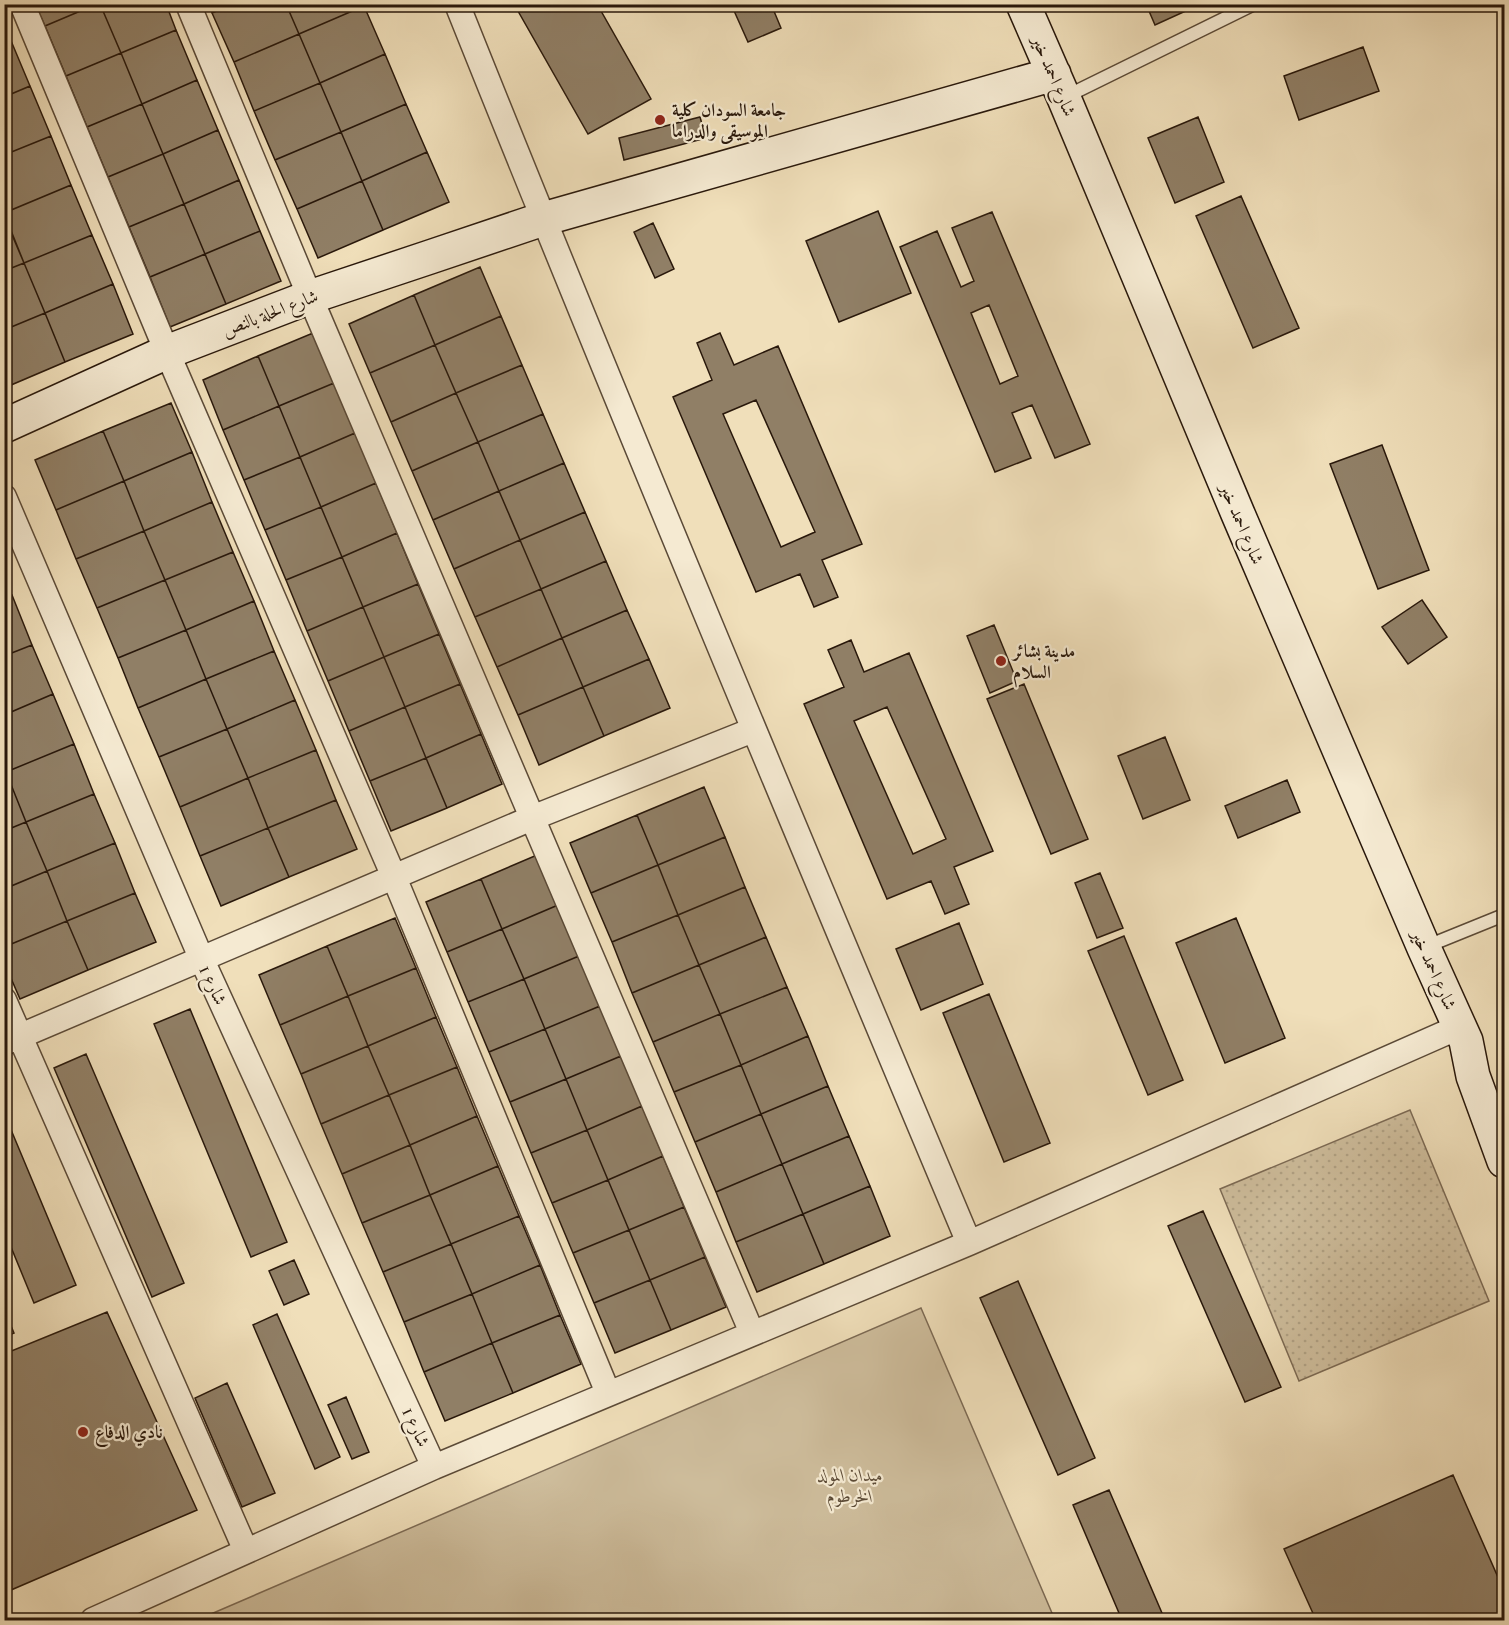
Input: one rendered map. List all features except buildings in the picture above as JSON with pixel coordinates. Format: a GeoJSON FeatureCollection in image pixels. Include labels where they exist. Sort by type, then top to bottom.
{"type":"FeatureCollection","features":[{"type":"Feature","properties":{"kind":"main road","name":"شارع احمد خير"},"geometry":{"type":"LineString","coordinates":[[1023,4],[1242,524],[1463,1034],[1473,1076],[1504,1161]]}},
{"type":"Feature","properties":{"kind":"main road","name":"شارع الحلة بالنص"},"geometry":{"type":"LineString","coordinates":[[4,426],[167,351],[310,297],[543,219],[1059,86]]}},
{"type":"Feature","properties":{"kind":"main road","name":"شارع احمد خير"},"geometry":{"type":"LineString","coordinates":[[1463,1034],[1490,1070],[1504,1102]]}},
{"type":"Feature","properties":{"kind":"street"},"geometry":{"type":"LineString","coordinates":[[22,4],[167,351],[394,877],[608,1393]]}},
{"type":"Feature","properties":{"kind":"street"},"geometry":{"type":"LineString","coordinates":[[189,4],[310,297],[752,1333]]}},
{"type":"Feature","properties":{"kind":"street"},"geometry":{"type":"LineString","coordinates":[[457,4],[753,730],[969,1243]]}},
{"type":"Feature","properties":{"kind":"street","name":"شارع 1"},"geometry":{"type":"LineString","coordinates":[[4,497],[202,960],[434,1467]]}},
{"type":"Feature","properties":{"kind":"street"},"geometry":{"type":"LineString","coordinates":[[12,1040],[532,818],[753,730]]}},
{"type":"Feature","properties":{"kind":"street"},"geometry":{"type":"LineString","coordinates":[[4,1000],[12,1040],[246,1551]]}},
{"type":"Feature","properties":{"kind":"street"},"geometry":{"type":"LineString","coordinates":[[93,1620],[434,1467],[1463,1034]]}},
{"type":"Feature","properties":{"kind":"lane"},"geometry":{"type":"LineString","coordinates":[[1059,86],[1254,4]]}},
{"type":"Feature","properties":{"kind":"lane"},"geometry":{"type":"LineString","coordinates":[[1424,948],[1504,915]]}},
{"type":"Feature","properties":{"kind":"green space"},"geometry":{"type":"Polygon","coordinates":[[[1410,1110],[1489,1301],[1299,1381],[1220,1189],[1410,1110]]]}},
{"type":"Feature","properties":{"kind":"green space","name":"ميدان المولد الخرطوم"},"geometry":{"type":"Polygon","coordinates":[[[921,1308],[1055,1620],[197,1620],[921,1308]]]}},
{"type":"Feature","properties":{"kind":"place","name":"جامعة السودان كلية الموسيقى والدراما"},"geometry":{"type":"Point","coordinates":[660,120]}},
{"type":"Feature","properties":{"kind":"place","name":"مدينة بشائر السلام"},"geometry":{"type":"Point","coordinates":[1001,661]}},
{"type":"Feature","properties":{"kind":"place","name":"نادي الدفاع"},"geometry":{"type":"Point","coordinates":[83,1432]}}]}
